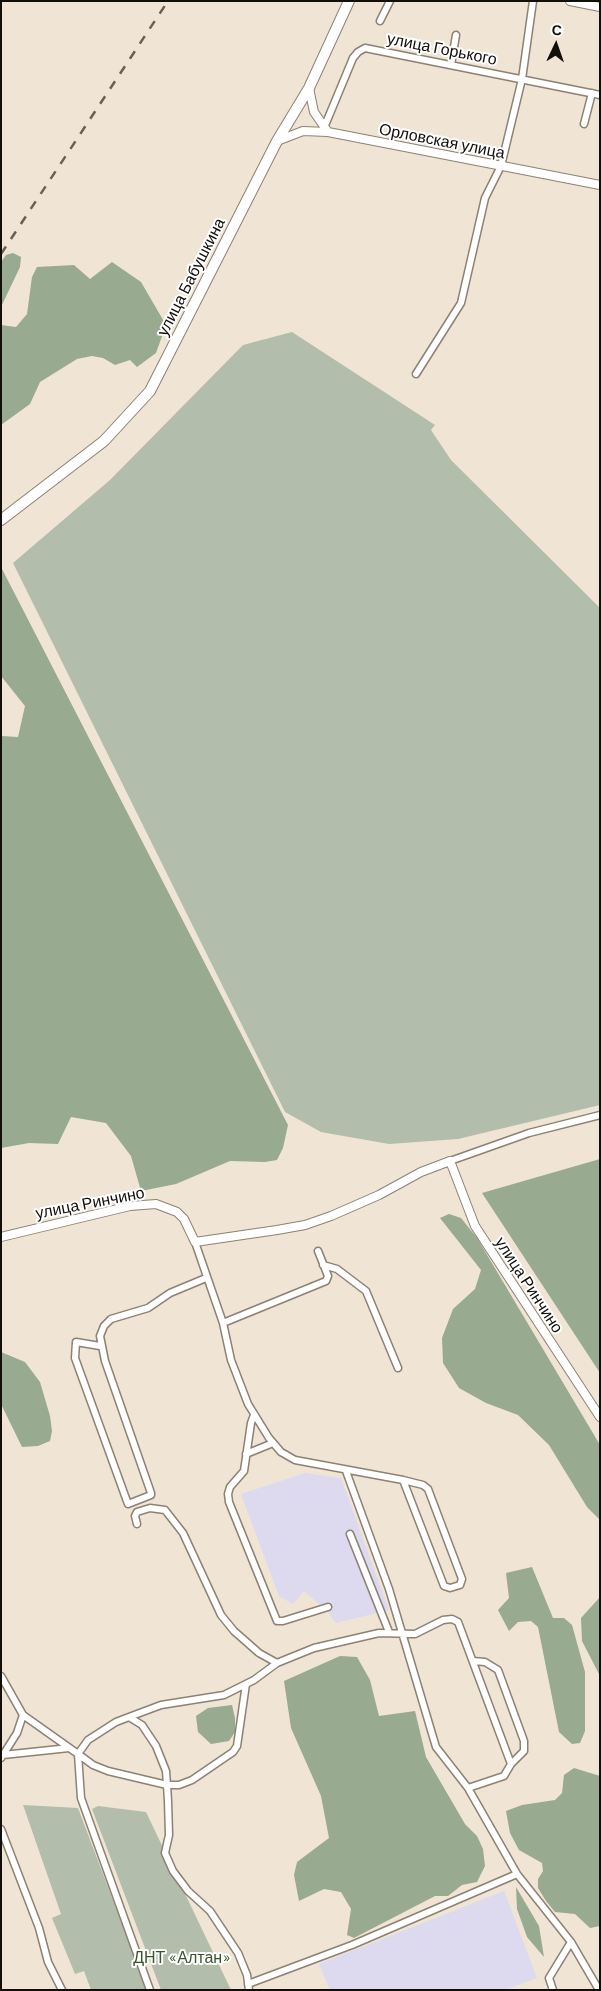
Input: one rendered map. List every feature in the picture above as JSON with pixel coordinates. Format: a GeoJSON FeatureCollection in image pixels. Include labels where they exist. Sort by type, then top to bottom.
{"type":"FeatureCollection","features":[{"type":"Feature","properties":{"kind":"main road","name":"улица Бабушкина"},"geometry":{"type":"LineString","coordinates":[[1,520],[104,441],[150,390],[277,141],[309,88],[349,1]]}},
{"type":"Feature","properties":{"kind":"street"},"geometry":{"type":"LineString","coordinates":[[380,21],[390,1]]}},
{"type":"Feature","properties":{"kind":"street"},"geometry":{"type":"LineString","coordinates":[[416,374],[461,303],[484,198],[501,166],[522,79],[533,1]]}},
{"type":"Feature","properties":{"kind":"street"},"geometry":{"type":"LineString","coordinates":[[570,1],[600,7]]}},
{"type":"Feature","properties":{"kind":"street"},"geometry":{"type":"LineString","coordinates":[[452,65],[456,35]]}},
{"type":"Feature","properties":{"kind":"street","name":"улица Горького"},"geometry":{"type":"LineString","coordinates":[[326,123],[353,58],[358,52],[366,48],[600,95]]}},
{"type":"Feature","properties":{"kind":"street"},"geometry":{"type":"LineString","coordinates":[[309,88],[314,112],[328,132]]}},
{"type":"Feature","properties":{"kind":"street"},"geometry":{"type":"LineString","coordinates":[[584,124],[592,93]]}},
{"type":"Feature","properties":{"kind":"street","name":"Орловская улица"},"geometry":{"type":"LineString","coordinates":[[277,141],[303,131],[328,132],[600,185]]}},
{"type":"Feature","properties":{"kind":"street"},"geometry":{"type":"LineString","coordinates":[[403,1480],[444,1586],[450,1588],[460,1585],[462,1579],[428,1489],[423,1485],[403,1480],[346,1471],[295,1460],[281,1452],[273,1443],[254,1415],[231,1360],[223,1323],[195,1242],[305,1225],[369,1200],[421,1172],[450,1161],[529,1133],[600,1114]]}},
{"type":"Feature","properties":{"kind":"street","name":"улица Ринчино"},"geometry":{"type":"LineString","coordinates":[[450,1161],[474,1226],[600,1417]]}},
{"type":"Feature","properties":{"kind":"street","name":"улица Ринчино"},"geometry":{"type":"LineString","coordinates":[[1,1236],[130,1206],[156,1204],[177,1212],[184,1219],[195,1242]]}},
{"type":"Feature","properties":{"kind":"street"},"geometry":{"type":"LineString","coordinates":[[223,1323],[326,1281],[328,1276],[318,1252]]}},
{"type":"Feature","properties":{"kind":"street"},"geometry":{"type":"LineString","coordinates":[[323,1265],[337,1269],[366,1291],[398,1368]]}},
{"type":"Feature","properties":{"kind":"street"},"geometry":{"type":"LineString","coordinates":[[100,1346],[76,1342],[75,1358],[128,1504],[151,1495],[152,1492],[100,1346],[104,1326],[112,1318],[148,1308],[170,1293],[206,1278]]}},
{"type":"Feature","properties":{"kind":"street"},"geometry":{"type":"LineString","coordinates":[[254,1415],[244,1471],[230,1487],[228,1494],[229,1502],[277,1621],[283,1621],[328,1607]]}},
{"type":"Feature","properties":{"kind":"street"},"geometry":{"type":"LineString","coordinates":[[246,1454],[273,1443]]}},
{"type":"Feature","properties":{"kind":"street"},"geometry":{"type":"LineString","coordinates":[[346,1471],[389,1588],[436,1747],[468,1788],[517,1874],[570,1942],[599,1990]]}},
{"type":"Feature","properties":{"kind":"street"},"geometry":{"type":"LineString","coordinates":[[137,1524],[135,1516],[137,1512],[150,1508],[165,1510],[183,1533],[221,1615],[234,1631],[259,1653],[276,1663]]}},
{"type":"Feature","properties":{"kind":"street"},"geometry":{"type":"LineString","coordinates":[[350,1534],[389,1632]]}},
{"type":"Feature","properties":{"kind":"street"},"geometry":{"type":"LineString","coordinates":[[150,1990],[81,1798],[78,1754],[88,1740],[129,1717],[161,1705],[224,1695],[246,1684],[276,1663],[314,1648],[389,1632],[420,1633],[443,1620],[455,1620],[458,1622],[511,1764]]}},
{"type":"Feature","properties":{"kind":"street"},"geometry":{"type":"LineString","coordinates":[[468,1788],[504,1776],[511,1764],[524,1751],[524,1741],[498,1670],[485,1662],[473,1661]]}},
{"type":"Feature","properties":{"kind":"street"},"geometry":{"type":"LineString","coordinates":[[1,1676],[23,1715],[93,1765],[108,1771],[167,1785],[179,1785],[192,1780],[233,1752],[237,1746],[246,1684]]}},
{"type":"Feature","properties":{"kind":"street"},"geometry":{"type":"LineString","coordinates":[[2,1757],[17,1733],[23,1715]]}},
{"type":"Feature","properties":{"kind":"street"},"geometry":{"type":"LineString","coordinates":[[129,1717],[142,1725],[156,1746],[166,1770],[169,1835],[165,1853],[174,1871],[188,1891],[210,1911],[238,1953],[248,1987],[352,1945],[517,1874]]}},
{"type":"Feature","properties":{"kind":"street"},"geometry":{"type":"LineString","coordinates":[[2,1757],[70,1748]]}},
{"type":"Feature","properties":{"kind":"street"},"geometry":{"type":"LineString","coordinates":[[1,1829],[39,1928],[48,1962],[62,1990]]}},
{"type":"Feature","properties":{"kind":"street"},"geometry":{"type":"LineString","coordinates":[[554,1990],[549,1978],[570,1942]]}},
{"type":"Feature","properties":{"kind":"shaded area"},"geometry":{"type":"Polygon","coordinates":[[[305,1473],[341,1478],[389,1610],[336,1623],[328,1612],[304,1591],[293,1604],[279,1596],[241,1494],[305,1473]]]}},
{"type":"Feature","properties":{"kind":"shaded area"},"geometry":{"type":"Polygon","coordinates":[[[504,1891],[537,1978],[505,1990],[330,1990],[319,1964],[504,1891]]]}},
{"type":"Feature","properties":{"kind":"green space"},"geometry":{"type":"Polygon","coordinates":[[[13,253],[21,257],[20,267],[1,307],[1,262],[6,255],[13,253]]]}},
{"type":"Feature","properties":{"kind":"green space"},"geometry":{"type":"Polygon","coordinates":[[[112,262],[141,282],[166,325],[156,353],[137,367],[130,360],[115,365],[103,358],[92,356],[77,359],[40,382],[30,404],[1,425],[1,325],[16,327],[27,314],[32,277],[37,267],[74,265],[90,279],[112,262]]]}},
{"type":"Feature","properties":{"kind":"green space"},"geometry":{"type":"Polygon","coordinates":[[[292,332],[435,425],[431,430],[451,460],[600,608],[600,1105],[458,1139],[389,1144],[321,1132],[285,1112],[13,563],[110,480],[243,345],[292,332]]]}},
{"type":"Feature","properties":{"kind":"green space"},"geometry":{"type":"Polygon","coordinates":[[[1,567],[288,1125],[283,1148],[277,1160],[265,1162],[230,1161],[176,1184],[141,1191],[131,1156],[106,1123],[71,1117],[58,1144],[29,1143],[1,1148],[1,736],[18,737],[25,706],[1,676],[1,567]]]}},
{"type":"Feature","properties":{"kind":"green space"},"geometry":{"type":"Polygon","coordinates":[[[600,1159],[600,1373],[482,1193],[600,1159]]]}},
{"type":"Feature","properties":{"kind":"green space"},"geometry":{"type":"Polygon","coordinates":[[[449,1214],[461,1218],[477,1238],[600,1445],[600,1520],[587,1507],[549,1445],[518,1415],[486,1403],[459,1388],[443,1363],[442,1338],[453,1309],[475,1289],[481,1270],[440,1218],[449,1214]]]}},
{"type":"Feature","properties":{"kind":"green space"},"geometry":{"type":"Polygon","coordinates":[[[1,1352],[25,1362],[40,1382],[50,1416],[52,1431],[50,1441],[38,1446],[22,1447],[1,1404],[1,1352]]]}},
{"type":"Feature","properties":{"kind":"green space"},"geometry":{"type":"Polygon","coordinates":[[[532,1567],[553,1618],[564,1618],[572,1625],[585,1672],[585,1731],[580,1743],[572,1744],[559,1732],[538,1627],[531,1621],[518,1622],[509,1631],[498,1610],[509,1598],[506,1573],[532,1567]]]}},
{"type":"Feature","properties":{"kind":"green space"},"geometry":{"type":"Polygon","coordinates":[[[600,1597],[600,1676],[582,1641],[581,1618],[600,1597]]]}},
{"type":"Feature","properties":{"kind":"green space"},"geometry":{"type":"Polygon","coordinates":[[[340,1656],[357,1657],[370,1680],[379,1716],[415,1711],[426,1757],[465,1824],[477,1836],[483,1849],[485,1866],[477,1882],[462,1885],[448,1896],[435,1896],[354,1938],[347,1935],[351,1909],[341,1892],[324,1889],[299,1901],[294,1875],[297,1862],[329,1838],[321,1796],[291,1728],[284,1681],[340,1656]]]}},
{"type":"Feature","properties":{"kind":"green space"},"geometry":{"type":"Polygon","coordinates":[[[232,1705],[235,1718],[235,1732],[229,1741],[211,1744],[198,1732],[196,1716],[208,1708],[232,1705]]]}},
{"type":"Feature","properties":{"kind":"green space"},"geometry":{"type":"Polygon","coordinates":[[[574,1768],[600,1776],[600,1926],[590,1928],[575,1914],[555,1912],[546,1901],[538,1888],[538,1879],[543,1871],[542,1863],[519,1850],[510,1833],[506,1811],[522,1805],[555,1800],[562,1793],[564,1775],[574,1768]]]}},
{"type":"Feature","properties":{"kind":"green space","name":"ДНТ «Алтан»"},"geometry":{"type":"Polygon","coordinates":[[[23,1805],[78,1808],[147,1990],[91,1990],[84,1971],[75,1974],[52,1918],[61,1914],[23,1805]]]}},
{"type":"Feature","properties":{"kind":"green space","name":"ДНТ «Алтан»"},"geometry":{"type":"Polygon","coordinates":[[[98,1806],[146,1812],[231,1990],[161,1990],[92,1809],[98,1806]]]}},
{"type":"Feature","properties":{"kind":"green space"},"geometry":{"type":"Polygon","coordinates":[[[516,1887],[539,1926],[544,1957],[527,1937],[517,1909],[516,1887]]]}},
{"type":"Feature","properties":{"kind":"railway"},"geometry":{"type":"LineString","coordinates":[[1,254],[168,1]]}}]}
